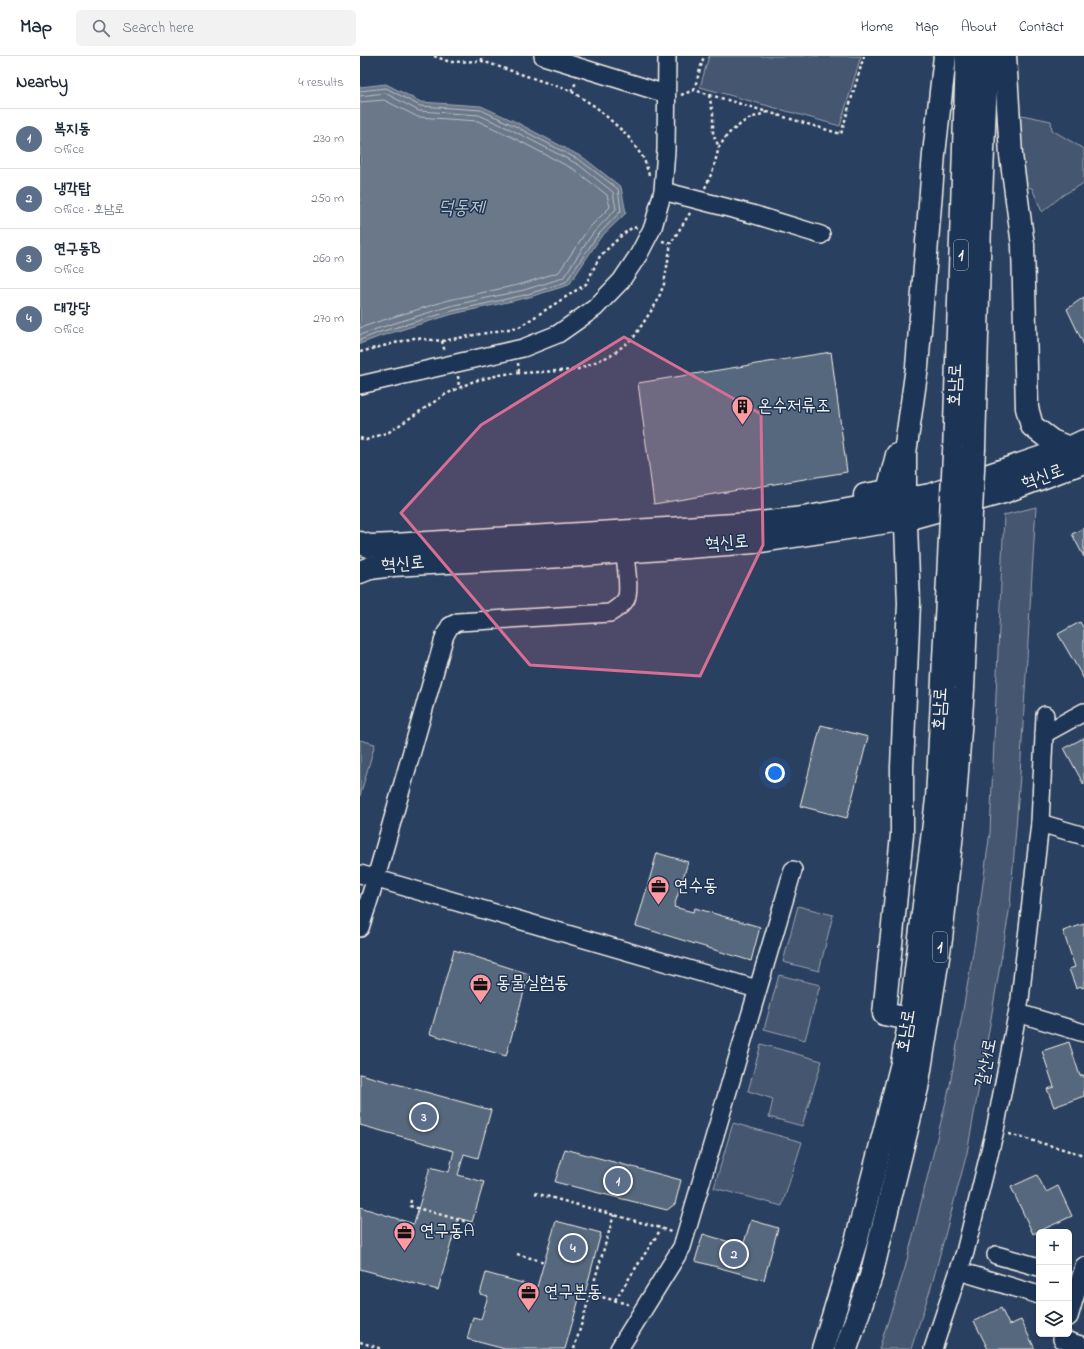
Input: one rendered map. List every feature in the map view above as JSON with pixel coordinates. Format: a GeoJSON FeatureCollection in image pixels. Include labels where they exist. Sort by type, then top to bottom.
{"type":"FeatureCollection","features":[{"type":"Feature","properties":{"kind":"main road"},"geometry":{"type":"LineString","coordinates":[[910,1019],[884,1014],[902,835],[902,767],[909,603],[905,453],[917,367],[934,154],[945,56]]}},
{"type":"Feature","properties":{"kind":"main road","name":"호남로"},"geometry":{"type":"LineString","coordinates":[[964,451],[968,56]]}},
{"type":"Feature","properties":{"kind":"main road","name":"호남로"},"geometry":{"type":"LineString","coordinates":[[823,1349],[857,1238],[902,1063],[910,1019],[937,799],[960,537],[964,451],[980,228],[987,56]]}},
{"type":"Feature","properties":{"kind":"main road"},"geometry":{"type":"LineString","coordinates":[[1005,56],[1011,155],[1023,245],[1027,408],[1032,426],[1052,441],[1079,450]]}},
{"type":"Feature","properties":{"kind":"main road","name":"혁신로"},"geometry":{"type":"LineString","coordinates":[[360,543],[369,546],[624,542],[754,542],[906,509],[930,495],[1079,450]]}},
{"type":"Feature","properties":{"kind":"main road"},"geometry":{"type":"LineString","coordinates":[[867,505],[865,495],[888,491],[897,455],[905,453]]}},
{"type":"Feature","properties":{"kind":"main road","name":"혁신로"},"geometry":{"type":"LineString","coordinates":[[360,572],[370,568],[392,565],[624,542],[803,518],[867,505],[906,509]]}},
{"type":"Feature","properties":{"kind":"main road","name":"호남로"},"geometry":{"type":"LineString","coordinates":[[846,1349],[871,1276],[917,1088],[941,939],[954,813],[963,688],[960,537]]}},
{"type":"Feature","properties":{"kind":"street"},"geometry":{"type":"LineString","coordinates":[[543,56],[671,95]]}},
{"type":"Feature","properties":{"kind":"street"},"geometry":{"type":"LineString","coordinates":[[360,385],[523,348],[558,334],[595,308],[622,281],[639,254],[653,227],[663,191],[671,95],[667,56]]}},
{"type":"Feature","properties":{"kind":"street"},"geometry":{"type":"LineString","coordinates":[[663,191],[752,214],[821,235]]}},
{"type":"Feature","properties":{"kind":"street"},"geometry":{"type":"LineString","coordinates":[[360,928],[368,876],[445,635],[450,626],[458,622],[610,613],[622,606],[627,598],[628,585],[624,542]]}},
{"type":"Feature","properties":{"kind":"street"},"geometry":{"type":"LineString","coordinates":[[1044,734],[1084,712]]}},
{"type":"Feature","properties":{"kind":"street","name":"갈산1로"},"geometry":{"type":"LineString","coordinates":[[933,1349],[959,1271],[995,1130],[1018,1013],[1040,823],[1045,714]]}},
{"type":"Feature","properties":{"kind":"street"},"geometry":{"type":"LineString","coordinates":[[1040,823],[1084,836]]}},
{"type":"Feature","properties":{"kind":"street"},"geometry":{"type":"LineString","coordinates":[[619,1349],[682,1247],[793,870]]}},
{"type":"Feature","properties":{"kind":"street"},"geometry":{"type":"LineString","coordinates":[[368,876],[757,989]]}},
{"type":"Feature","properties":{"kind":"street"},"geometry":{"type":"LineString","coordinates":[[1018,1013],[1084,1033]]}},
{"type":"Feature","properties":{"kind":"street"},"geometry":{"type":"LineString","coordinates":[[996,1255],[1036,1265]]}},
{"type":"Feature","properties":{"kind":"street"},"geometry":{"type":"LineString","coordinates":[[959,1271],[1036,1294]]}},
{"type":"Feature","properties":{"kind":"street"},"geometry":{"type":"LineString","coordinates":[[1074,1308],[1079,1274]]}},
{"type":"Feature","properties":{"kind":"street"},"geometry":{"type":"LineString","coordinates":[[1062,1341],[1084,1346]]}},
{"type":"Feature","properties":{"kind":"path"},"geometry":{"type":"LineString","coordinates":[[434,56],[450,62],[482,61],[571,91],[596,107],[627,135],[644,159],[650,177]]}},
{"type":"Feature","properties":{"kind":"path"},"geometry":{"type":"LineString","coordinates":[[482,56],[482,61]]}},
{"type":"Feature","properties":{"kind":"path"},"geometry":{"type":"LineString","coordinates":[[699,56],[703,60]]}},
{"type":"Feature","properties":{"kind":"path"},"geometry":{"type":"LineString","coordinates":[[694,90],[704,56]]}},
{"type":"Feature","properties":{"kind":"path"},"geometry":{"type":"LineString","coordinates":[[671,95],[694,90],[841,134],[864,56]]}},
{"type":"Feature","properties":{"kind":"path"},"geometry":{"type":"LineString","coordinates":[[571,91],[578,78]]}},
{"type":"Feature","properties":{"kind":"path"},"geometry":{"type":"LineString","coordinates":[[708,94],[713,113],[713,134],[719,147]]}},
{"type":"Feature","properties":{"kind":"path"},"geometry":{"type":"LineString","coordinates":[[360,438],[366,440],[389,432],[446,394],[474,381],[504,374],[576,370],[612,355],[634,337],[657,302],[664,284],[670,243],[698,200],[713,170],[719,147],[728,134],[746,120],[768,112]]}},
{"type":"Feature","properties":{"kind":"path"},"geometry":{"type":"LineString","coordinates":[[360,352],[414,338],[442,341],[519,327],[586,284],[600,256],[622,234],[633,227],[640,229]]}},
{"type":"Feature","properties":{"kind":"path"},"geometry":{"type":"LineString","coordinates":[[657,240],[670,243]]}},
{"type":"Feature","properties":{"kind":"path"},"geometry":{"type":"LineString","coordinates":[[519,327],[521,331]]}},
{"type":"Feature","properties":{"kind":"path"},"geometry":{"type":"LineString","coordinates":[[442,341],[446,354]]}},
{"type":"Feature","properties":{"kind":"path"},"geometry":{"type":"LineString","coordinates":[[517,360],[519,373]]}},
{"type":"Feature","properties":{"kind":"path"},"geometry":{"type":"LineString","coordinates":[[457,374],[459,388]]}},
{"type":"Feature","properties":{"kind":"path"},"geometry":{"type":"LineString","coordinates":[[1004,1133],[1084,1155]]}},
{"type":"Feature","properties":{"kind":"path"},"geometry":{"type":"LineString","coordinates":[[535,1193],[662,1228],[677,1234]]}},
{"type":"Feature","properties":{"kind":"path"},"geometry":{"type":"LineString","coordinates":[[411,1200],[410,1206],[474,1224]]}},
{"type":"Feature","properties":{"kind":"path"},"geometry":{"type":"LineString","coordinates":[[574,1349],[614,1215]]}},
{"type":"Feature","properties":{"kind":"path"},"geometry":{"type":"LineString","coordinates":[[615,1300],[662,1228]]}},
{"type":"Feature","properties":{"kind":"path"},"geometry":{"type":"LineString","coordinates":[[517,1254],[544,1262]]}},
{"type":"Feature","properties":{"kind":"path"},"geometry":{"type":"LineString","coordinates":[[591,1294],[633,1306]]}},
{"type":"Feature","properties":{"kind":"path"},"geometry":{"type":"LineString","coordinates":[[360,1342],[382,1349]]}},
{"type":"Feature","properties":{"kind":"highlighted area"},"geometry":{"type":"Polygon","coordinates":[[[624,337],[761,414],[763,545],[700,676],[530,665],[401,513],[481,425],[624,337]]]}},
{"type":"Feature","properties":{"kind":"shaded area"},"geometry":{"type":"Polygon","coordinates":[[[709,56],[861,56],[840,126],[700,87],[709,56]]]}},
{"type":"Feature","properties":{"kind":"shaded area"},"geometry":{"type":"Polygon","coordinates":[[[1012,113],[1051,121],[1052,130],[1084,149],[1084,183],[1063,195],[1042,212],[1032,188],[1020,186],[1012,113]]]}},
{"type":"Feature","properties":{"kind":"shaded area"},"geometry":{"type":"Polygon","coordinates":[[[1036,507],[1020,775],[1010,906],[967,1153],[932,1284],[911,1349],[879,1349],[905,1268],[950,1085],[975,941],[990,832],[1004,515],[1036,507]]]}},
{"type":"Feature","properties":{"kind":"shaded area"},"geometry":{"type":"Polygon","coordinates":[[[360,740],[375,744],[360,796],[360,740]]]}},
{"type":"Feature","properties":{"kind":"shaded area"},"geometry":{"type":"Polygon","coordinates":[[[798,906],[833,915],[819,971],[783,962],[798,906]]]}},
{"type":"Feature","properties":{"kind":"shaded area"},"geometry":{"type":"Polygon","coordinates":[[[779,975],[820,985],[805,1040],[764,1029],[779,975]]]}},
{"type":"Feature","properties":{"kind":"shaded area"},"geometry":{"type":"Polygon","coordinates":[[[761,1044],[822,1061],[802,1126],[769,1117],[773,1099],[748,1091],[761,1044]]]}},
{"type":"Feature","properties":{"kind":"shaded area"},"geometry":{"type":"Polygon","coordinates":[[[733,1123],[802,1142],[782,1206],[714,1188],[733,1123]]]}},
{"type":"Feature","properties":{"kind":"water","name":"덕동제"},"geometry":{"type":"Polygon","coordinates":[[[386,84],[421,102],[481,106],[514,121],[584,158],[621,187],[626,213],[600,238],[569,285],[526,298],[453,314],[360,344],[360,87],[386,84]]]}},
{"type":"Feature","properties":{"kind":"building"},"geometry":{"type":"Polygon","coordinates":[[[1084,297],[1084,345],[1067,309],[1084,297]]]}},
{"type":"Feature","properties":{"kind":"building","name":"온수저류조"},"geometry":{"type":"Polygon","coordinates":[[[831,352],[847,472],[654,504],[638,383],[831,352]]]}},
{"type":"Feature","properties":{"kind":"building"},"geometry":{"type":"Polygon","coordinates":[[[1084,528],[1084,557],[1072,534],[1084,528]]]}},
{"type":"Feature","properties":{"kind":"building"},"geometry":{"type":"Polygon","coordinates":[[[1080,622],[1084,629],[1084,679],[1058,634],[1080,622]]]}},
{"type":"Feature","properties":{"kind":"building"},"geometry":{"type":"Polygon","coordinates":[[[821,725],[868,737],[847,818],[800,806],[821,725]]]}},
{"type":"Feature","properties":{"kind":"building"},"geometry":{"type":"Polygon","coordinates":[[[1084,738],[1084,785],[1064,748],[1084,738]]]}},
{"type":"Feature","properties":{"kind":"building","name":"연수동"},"geometry":{"type":"Polygon","coordinates":[[[657,853],[688,862],[674,907],[693,912],[695,908],[760,927],[751,961],[636,926],[657,853]]]}},
{"type":"Feature","properties":{"kind":"building"},"geometry":{"type":"Polygon","coordinates":[[[1084,924],[1084,987],[1082,988],[1081,986],[1076,988],[1069,969],[1075,967],[1063,931],[1084,924]]]}},
{"type":"Feature","properties":{"kind":"building","name":"동물실험동"},"geometry":{"type":"Polygon","coordinates":[[[454,950],[529,974],[506,1056],[430,1034],[454,950]]]}},
{"type":"Feature","properties":{"kind":"building"},"geometry":{"type":"Polygon","coordinates":[[[1069,1042],[1080,1076],[1084,1075],[1084,1096],[1054,1107],[1047,1089],[1054,1087],[1042,1051],[1069,1042]]]}},
{"type":"Feature","properties":{"kind":"building"},"geometry":{"type":"Polygon","coordinates":[[[360,1074],[491,1110],[478,1158],[464,1154],[458,1175],[484,1182],[472,1222],[458,1218],[438,1290],[360,1269],[360,1207],[414,1224],[430,1167],[449,1172],[454,1151],[360,1125],[360,1074]]]}},
{"type":"Feature","properties":{"kind":"building"},"geometry":{"type":"Polygon","coordinates":[[[565,1149],[681,1180],[675,1204],[667,1210],[555,1182],[565,1149]]]}},
{"type":"Feature","properties":{"kind":"building"},"geometry":{"type":"Polygon","coordinates":[[[1037,1175],[1046,1192],[1058,1186],[1072,1216],[1044,1229],[1036,1229],[1036,1233],[1033,1234],[1011,1187],[1037,1175]]]}},
{"type":"Feature","properties":{"kind":"building"},"geometry":{"type":"Polygon","coordinates":[[[751,1220],[778,1228],[764,1280],[695,1261],[703,1234],[743,1246],[751,1220]]]}},
{"type":"Feature","properties":{"kind":"building","name":"연구본동"},"geometry":{"type":"Polygon","coordinates":[[[556,1221],[601,1233],[585,1293],[581,1292],[565,1349],[505,1349],[467,1339],[473,1317],[481,1319],[488,1296],[480,1294],[486,1273],[537,1287],[556,1221]]]}},
{"type":"Feature","properties":{"kind":"building"},"geometry":{"type":"Polygon","coordinates":[[[1001,1308],[1009,1325],[1021,1320],[1035,1349],[988,1349],[974,1321],[1001,1308]]]}},
{"type":"Feature","properties":{"kind":"place","name":"온수저류조"},"geometry":{"type":"Point","coordinates":[742,426]}},
{"type":"Feature","properties":{"kind":"place","name":"연수동"},"geometry":{"type":"Point","coordinates":[659,906]}},
{"type":"Feature","properties":{"kind":"place","name":"동물실험동"},"geometry":{"type":"Point","coordinates":[480,1004]}},
{"type":"Feature","properties":{"kind":"place","name":"연구동B"},"geometry":{"type":"Point","coordinates":[424,1117]}},
{"type":"Feature","properties":{"kind":"place","name":"복지동"},"geometry":{"type":"Point","coordinates":[618,1181]}},
{"type":"Feature","properties":{"kind":"place","name":"대강당"},"geometry":{"type":"Point","coordinates":[573,1248]}},
{"type":"Feature","properties":{"kind":"place","name":"연구동A"},"geometry":{"type":"Point","coordinates":[404,1252]}},
{"type":"Feature","properties":{"kind":"place","name":"냉각탑"},"geometry":{"type":"Point","coordinates":[734,1254]}},
{"type":"Feature","properties":{"kind":"place","name":"연구본동"},"geometry":{"type":"Point","coordinates":[529,1312]}}]}
